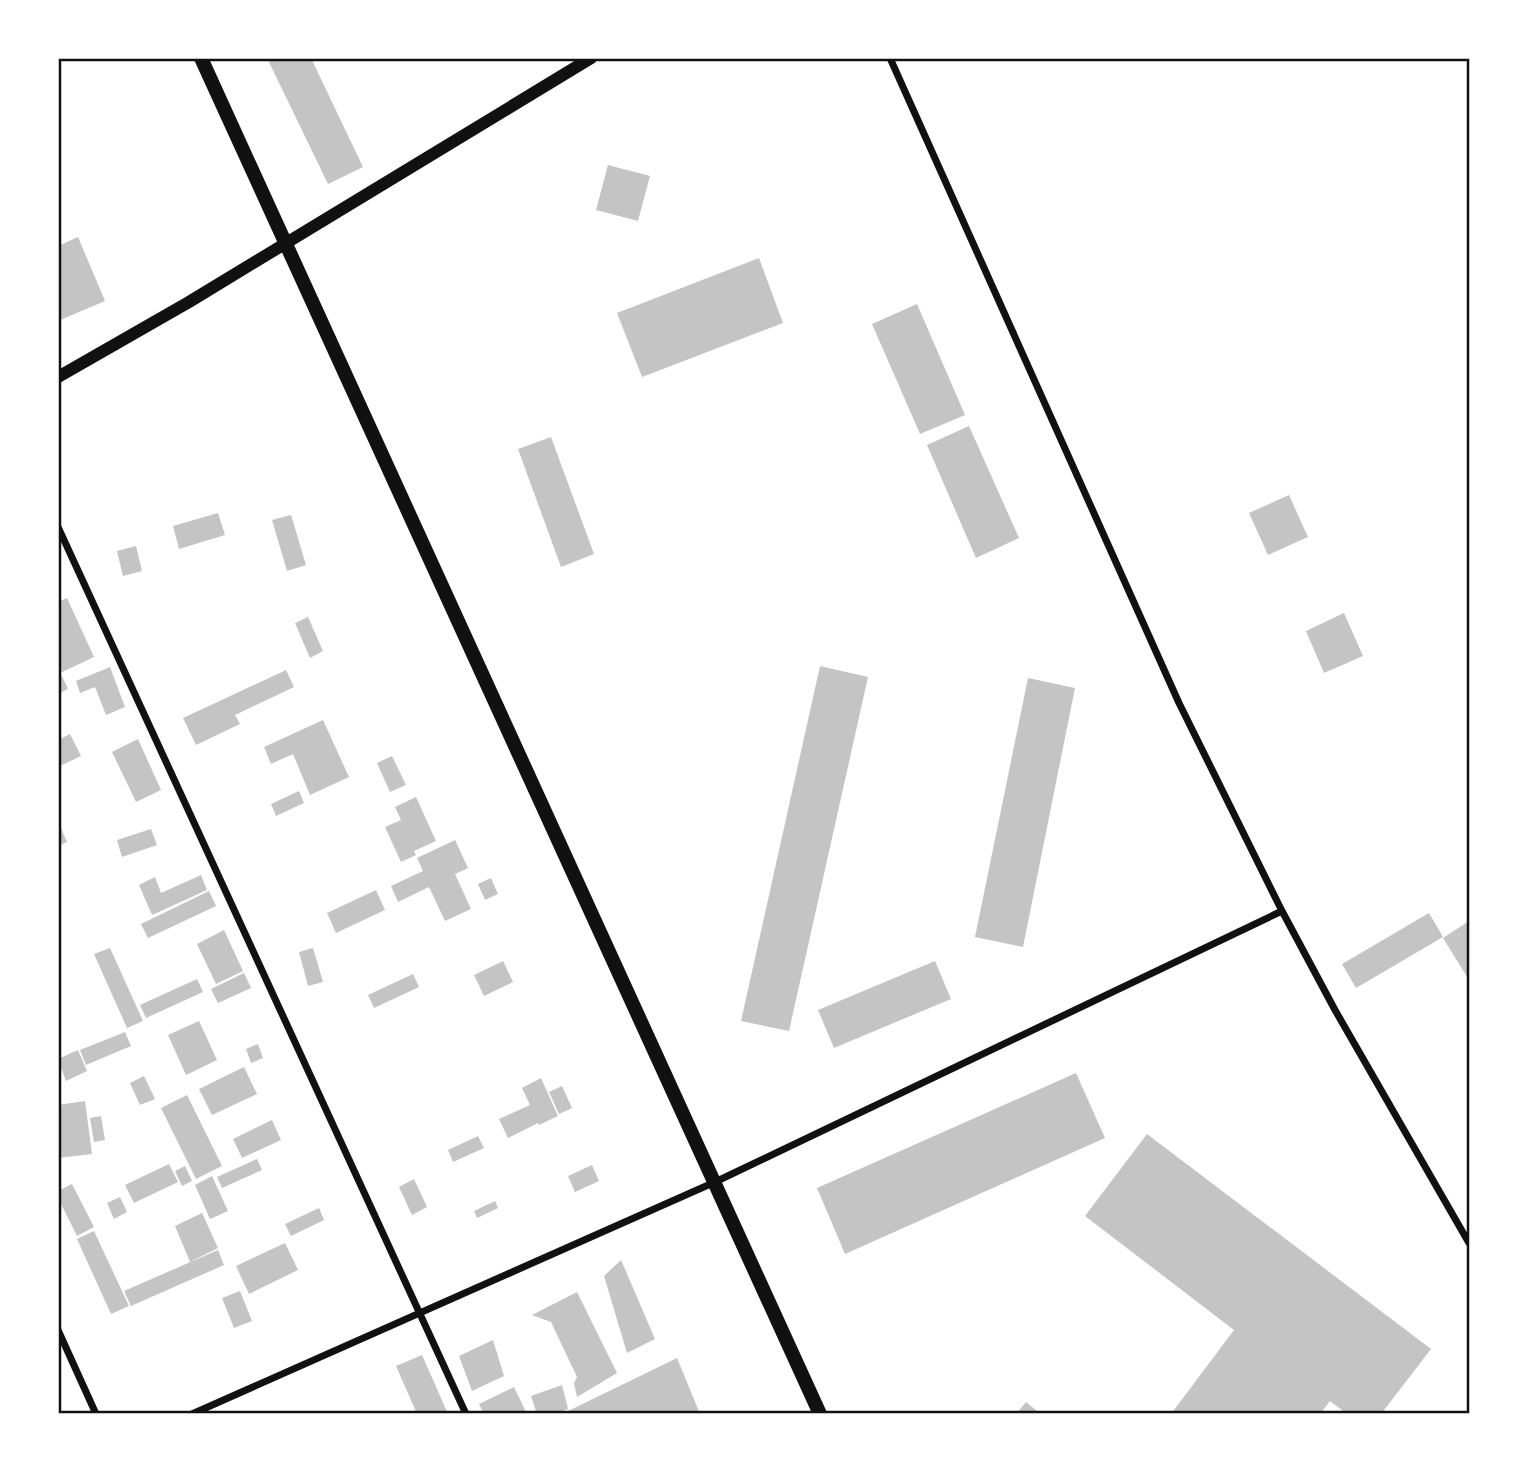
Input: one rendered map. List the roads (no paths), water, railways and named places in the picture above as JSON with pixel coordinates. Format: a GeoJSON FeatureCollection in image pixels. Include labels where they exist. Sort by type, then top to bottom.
{"type":"FeatureCollection","features":[{"type":"Feature","properties":{"kind":"main road"},"geometry":{"type":"LineString","coordinates":[[201,58],[820,1414]]}},
{"type":"Feature","properties":{"kind":"street"},"geometry":{"type":"LineString","coordinates":[[58,377],[189,302],[591,58]]}},
{"type":"Feature","properties":{"kind":"street"},"geometry":{"type":"LineString","coordinates":[[890,58],[1179,703],[1282,911],[1335,1010],[1469,1243]]}},
{"type":"Feature","properties":{"kind":"street"},"geometry":{"type":"LineString","coordinates":[[58,527],[466,1414]]}},
{"type":"Feature","properties":{"kind":"street"},"geometry":{"type":"LineString","coordinates":[[192,1414],[715,1182],[1282,911]]}},
{"type":"Feature","properties":{"kind":"street"},"geometry":{"type":"LineString","coordinates":[[58,1330],[96,1414]]}}]}
